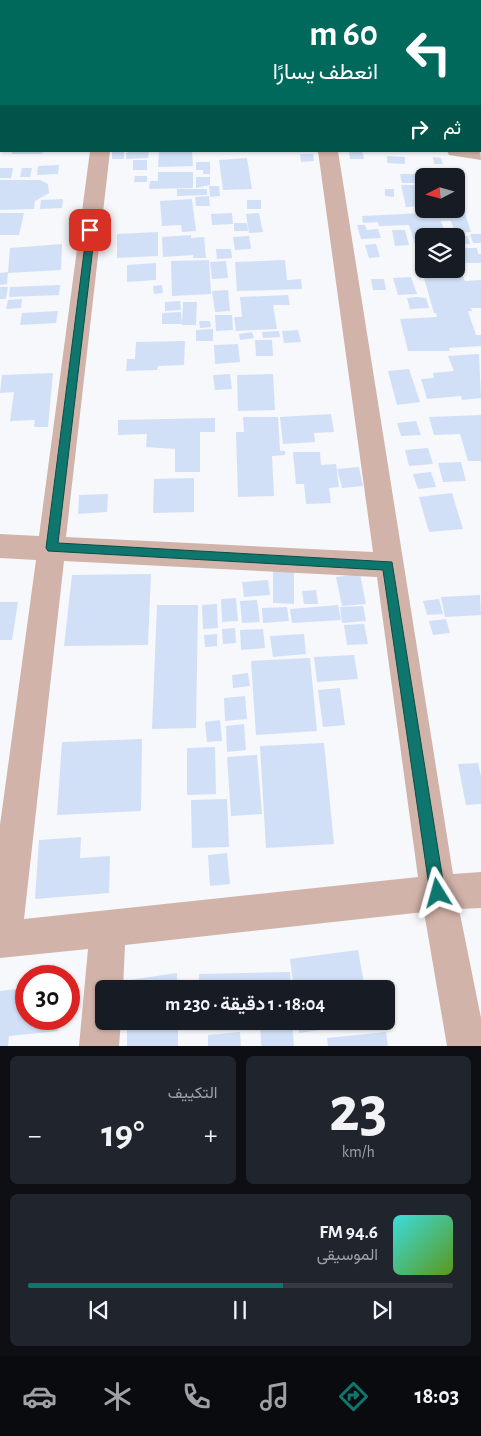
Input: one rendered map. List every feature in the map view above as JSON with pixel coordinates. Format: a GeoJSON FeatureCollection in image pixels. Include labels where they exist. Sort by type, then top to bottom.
{"type":"FeatureCollection","features":[{"type":"Feature","properties":{"kind":"street"},"geometry":{"type":"LineString","coordinates":[[100,152],[52,548],[1,940],[481,890]]}},
{"type":"Feature","properties":{"kind":"street"},"geometry":{"type":"LineString","coordinates":[[328,152],[438,893],[467,1046]]}},
{"type":"Feature","properties":{"kind":"street"},"geometry":{"type":"LineString","coordinates":[[464,152],[481,154]]}},
{"type":"Feature","properties":{"kind":"street"},"geometry":{"type":"LineString","coordinates":[[0,546],[388,565]]}},
{"type":"Feature","properties":{"kind":"street"},"geometry":{"type":"LineString","coordinates":[[105,980],[108,930]]}},
{"type":"Feature","properties":{"kind":"street"},"geometry":{"type":"LineString","coordinates":[[99,1046],[100,1030]]}},
{"type":"Feature","properties":{"kind":"building"},"geometry":{"type":"Polygon","coordinates":[[[12,152],[43,152],[42,154],[12,154],[12,152]]]}},
{"type":"Feature","properties":{"kind":"building"},"geometry":{"type":"Polygon","coordinates":[[[112,152],[124,152],[124,159],[112,159],[112,152]]]}},
{"type":"Feature","properties":{"kind":"building"},"geometry":{"type":"Polygon","coordinates":[[[149,152],[148,158],[126,159],[126,153],[149,152]]]}},
{"type":"Feature","properties":{"kind":"building"},"geometry":{"type":"Polygon","coordinates":[[[159,152],[192,152],[193,166],[158,167],[159,152]]]}},
{"type":"Feature","properties":{"kind":"building"},"geometry":{"type":"Polygon","coordinates":[[[349,152],[362,152],[364,159],[350,159],[349,152]]]}},
{"type":"Feature","properties":{"kind":"building"},"geometry":{"type":"Polygon","coordinates":[[[300,154],[313,154],[314,161],[301,162],[300,154]]]}},
{"type":"Feature","properties":{"kind":"building"},"geometry":{"type":"Polygon","coordinates":[[[387,156],[405,157],[405,164],[387,163],[387,156]]]}},
{"type":"Feature","properties":{"kind":"building"},"geometry":{"type":"Polygon","coordinates":[[[433,157],[441,158],[443,164],[434,164],[433,157]]]}},
{"type":"Feature","properties":{"kind":"building"},"geometry":{"type":"Polygon","coordinates":[[[247,158],[252,189],[223,190],[219,160],[247,158]]]}},
{"type":"Feature","properties":{"kind":"building"},"geometry":{"type":"Polygon","coordinates":[[[133,160],[147,160],[147,170],[133,170],[133,160]]]}},
{"type":"Feature","properties":{"kind":"building"},"geometry":{"type":"Polygon","coordinates":[[[196,162],[210,162],[210,174],[203,174],[203,170],[196,170],[196,162]]]}},
{"type":"Feature","properties":{"kind":"building"},"geometry":{"type":"Polygon","coordinates":[[[59,165],[58,174],[37,175],[38,166],[59,165]]]}},
{"type":"Feature","properties":{"kind":"building"},"geometry":{"type":"Polygon","coordinates":[[[0,168],[13,168],[11,178],[0,178],[0,168]]]}},
{"type":"Feature","properties":{"kind":"building"},"geometry":{"type":"Polygon","coordinates":[[[22,168],[32,168],[30,177],[20,177],[22,168]]]}},
{"type":"Feature","properties":{"kind":"building"},"geometry":{"type":"Polygon","coordinates":[[[158,172],[193,172],[193,188],[149,189],[150,181],[158,181],[158,172]]]}},
{"type":"Feature","properties":{"kind":"building"},"geometry":{"type":"Polygon","coordinates":[[[400,174],[415,174],[415,183],[402,183],[400,174]]]}},
{"type":"Feature","properties":{"kind":"building"},"geometry":{"type":"Polygon","coordinates":[[[135,176],[147,176],[147,182],[134,182],[135,176]]]}},
{"type":"Feature","properties":{"kind":"building"},"geometry":{"type":"Polygon","coordinates":[[[196,177],[210,177],[210,185],[196,188],[196,177]]]}},
{"type":"Feature","properties":{"kind":"building"},"geometry":{"type":"Polygon","coordinates":[[[0,180],[40,180],[48,184],[49,193],[35,201],[34,209],[0,210],[0,180]]]}},
{"type":"Feature","properties":{"kind":"building"},"geometry":{"type":"Polygon","coordinates":[[[401,185],[415,185],[415,206],[406,207],[401,185]]]}},
{"type":"Feature","properties":{"kind":"building"},"geometry":{"type":"Polygon","coordinates":[[[209,186],[219,186],[220,196],[210,197],[209,186]]]}},
{"type":"Feature","properties":{"kind":"building"},"geometry":{"type":"Polygon","coordinates":[[[177,189],[207,189],[207,195],[177,196],[177,189]]]}},
{"type":"Feature","properties":{"kind":"building"},"geometry":{"type":"Polygon","coordinates":[[[385,189],[394,189],[394,197],[385,196],[385,189]]]}},
{"type":"Feature","properties":{"kind":"building"},"geometry":{"type":"Polygon","coordinates":[[[209,196],[210,206],[196,206],[195,197],[209,196]]]}},
{"type":"Feature","properties":{"kind":"building"},"geometry":{"type":"Polygon","coordinates":[[[63,199],[62,208],[40,209],[41,200],[63,199]]]}},
{"type":"Feature","properties":{"kind":"building"},"geometry":{"type":"Polygon","coordinates":[[[192,199],[196,231],[182,232],[181,225],[162,226],[160,201],[192,199]]]}},
{"type":"Feature","properties":{"kind":"building"},"geometry":{"type":"Polygon","coordinates":[[[247,200],[261,200],[261,209],[247,209],[247,200]]]}},
{"type":"Feature","properties":{"kind":"building"},"geometry":{"type":"Polygon","coordinates":[[[0,213],[24,213],[19,235],[0,235],[0,213]]]}},
{"type":"Feature","properties":{"kind":"building"},"geometry":{"type":"Polygon","coordinates":[[[232,213],[233,224],[212,225],[211,214],[232,213]]]}},
{"type":"Feature","properties":{"kind":"building"},"geometry":{"type":"Polygon","coordinates":[[[259,213],[263,232],[249,233],[246,214],[259,213]]]}},
{"type":"Feature","properties":{"kind":"building"},"geometry":{"type":"Polygon","coordinates":[[[415,213],[415,218],[465,218],[465,214],[471,232],[465,232],[465,228],[453,228],[451,221],[441,221],[443,228],[415,228],[415,244],[409,225],[379,226],[378,222],[363,223],[362,216],[415,213]]]}},
{"type":"Feature","properties":{"kind":"building"},"geometry":{"type":"Polygon","coordinates":[[[234,223],[247,223],[248,231],[234,231],[234,223]]]}},
{"type":"Feature","properties":{"kind":"building"},"geometry":{"type":"Polygon","coordinates":[[[357,225],[365,225],[367,230],[378,229],[381,238],[361,239],[357,225]]]}},
{"type":"Feature","properties":{"kind":"building"},"geometry":{"type":"Polygon","coordinates":[[[392,230],[405,230],[409,245],[395,246],[392,230]]]}},
{"type":"Feature","properties":{"kind":"building"},"geometry":{"type":"Polygon","coordinates":[[[158,232],[158,256],[117,258],[117,234],[158,232]]]}},
{"type":"Feature","properties":{"kind":"building"},"geometry":{"type":"Polygon","coordinates":[[[470,234],[481,234],[481,243],[473,243],[470,234]]]}},
{"type":"Feature","properties":{"kind":"building"},"geometry":{"type":"Polygon","coordinates":[[[191,235],[191,238],[204,237],[206,258],[193,258],[193,255],[163,257],[162,237],[191,235]]]}},
{"type":"Feature","properties":{"kind":"building"},"geometry":{"type":"Polygon","coordinates":[[[249,236],[251,249],[235,250],[233,237],[249,236]]]}},
{"type":"Feature","properties":{"kind":"building"},"geometry":{"type":"Polygon","coordinates":[[[465,236],[468,236],[470,244],[465,244],[465,236]]]}},
{"type":"Feature","properties":{"kind":"building"},"geometry":{"type":"Polygon","coordinates":[[[62,244],[61,270],[8,273],[10,248],[62,244]]]}},
{"type":"Feature","properties":{"kind":"building"},"geometry":{"type":"Polygon","coordinates":[[[376,244],[380,257],[369,258],[365,245],[376,244]]]}},
{"type":"Feature","properties":{"kind":"building"},"geometry":{"type":"Polygon","coordinates":[[[465,248],[477,248],[478,254],[481,254],[481,263],[465,263],[465,248]]]}},
{"type":"Feature","properties":{"kind":"building"},"geometry":{"type":"Polygon","coordinates":[[[216,249],[231,249],[232,258],[217,259],[216,249]]]}},
{"type":"Feature","properties":{"kind":"building"},"geometry":{"type":"Polygon","coordinates":[[[209,260],[211,294],[172,296],[171,261],[209,260]]]}},
{"type":"Feature","properties":{"kind":"building"},"geometry":{"type":"Polygon","coordinates":[[[285,260],[287,280],[301,279],[302,289],[237,291],[235,262],[285,260]]]}},
{"type":"Feature","properties":{"kind":"building"},"geometry":{"type":"Polygon","coordinates":[[[226,261],[228,278],[212,279],[210,262],[226,261]]]}},
{"type":"Feature","properties":{"kind":"building"},"geometry":{"type":"Polygon","coordinates":[[[156,263],[156,280],[127,282],[127,265],[156,263]]]}},
{"type":"Feature","properties":{"kind":"building"},"geometry":{"type":"Polygon","coordinates":[[[8,272],[7,284],[0,285],[0,273],[8,272]]]}},
{"type":"Feature","properties":{"kind":"building"},"geometry":{"type":"Polygon","coordinates":[[[411,277],[417,294],[398,295],[393,278],[411,277]]]}},
{"type":"Feature","properties":{"kind":"building"},"geometry":{"type":"Polygon","coordinates":[[[424,278],[464,278],[465,281],[481,280],[481,308],[471,308],[472,311],[468,311],[476,335],[481,335],[481,346],[449,348],[450,351],[408,351],[400,319],[437,317],[436,313],[434,313],[424,278]]]}},
{"type":"Feature","properties":{"kind":"building"},"geometry":{"type":"Polygon","coordinates":[[[371,279],[384,279],[386,290],[373,290],[371,279]]]}},
{"type":"Feature","properties":{"kind":"building"},"geometry":{"type":"Polygon","coordinates":[[[60,285],[59,295],[9,297],[10,287],[60,285]]]}},
{"type":"Feature","properties":{"kind":"building"},"geometry":{"type":"Polygon","coordinates":[[[162,285],[163,293],[154,294],[153,286],[162,285]]]}},
{"type":"Feature","properties":{"kind":"building"},"geometry":{"type":"Polygon","coordinates":[[[0,287],[8,287],[6,299],[0,299],[0,287]]]}},
{"type":"Feature","properties":{"kind":"building"},"geometry":{"type":"Polygon","coordinates":[[[228,290],[230,311],[215,312],[212,291],[228,290]]]}},
{"type":"Feature","properties":{"kind":"building"},"geometry":{"type":"Polygon","coordinates":[[[288,295],[290,305],[273,305],[277,329],[236,331],[234,317],[242,317],[240,297],[288,295]]]}},
{"type":"Feature","properties":{"kind":"building"},"geometry":{"type":"Polygon","coordinates":[[[407,298],[426,298],[429,308],[410,309],[407,298]]]}},
{"type":"Feature","properties":{"kind":"building"},"geometry":{"type":"Polygon","coordinates":[[[22,299],[21,308],[6,309],[8,300],[22,299]]]}},
{"type":"Feature","properties":{"kind":"building"},"geometry":{"type":"Polygon","coordinates":[[[180,301],[181,310],[165,311],[165,302],[180,301]]]}},
{"type":"Feature","properties":{"kind":"building"},"geometry":{"type":"Polygon","coordinates":[[[183,302],[197,302],[196,325],[182,325],[183,302]]]}},
{"type":"Feature","properties":{"kind":"building"},"geometry":{"type":"Polygon","coordinates":[[[58,311],[56,323],[20,325],[22,313],[58,311]]]}},
{"type":"Feature","properties":{"kind":"building"},"geometry":{"type":"Polygon","coordinates":[[[181,312],[182,324],[162,324],[162,313],[181,312]]]}},
{"type":"Feature","properties":{"kind":"building"},"geometry":{"type":"Polygon","coordinates":[[[215,315],[232,315],[233,330],[216,331],[215,315]]]}},
{"type":"Feature","properties":{"kind":"building"},"geometry":{"type":"Polygon","coordinates":[[[199,321],[210,321],[211,327],[200,328],[199,321]]]}},
{"type":"Feature","properties":{"kind":"building"},"geometry":{"type":"Polygon","coordinates":[[[213,329],[213,341],[196,341],[196,330],[213,329]]]}},
{"type":"Feature","properties":{"kind":"building"},"geometry":{"type":"Polygon","coordinates":[[[298,330],[301,342],[284,343],[282,331],[298,330]]]}},
{"type":"Feature","properties":{"kind":"building"},"geometry":{"type":"Polygon","coordinates":[[[279,331],[280,337],[263,338],[262,332],[279,331]]]}},
{"type":"Feature","properties":{"kind":"building"},"geometry":{"type":"Polygon","coordinates":[[[252,332],[254,338],[240,340],[239,334],[252,332]]]}},
{"type":"Feature","properties":{"kind":"building"},"geometry":{"type":"Polygon","coordinates":[[[255,340],[272,340],[273,356],[256,356],[255,340]]]}},
{"type":"Feature","properties":{"kind":"building"},"geometry":{"type":"Polygon","coordinates":[[[185,341],[184,365],[158,366],[157,370],[126,371],[127,359],[135,359],[136,342],[185,341]]]}},
{"type":"Feature","properties":{"kind":"building"},"geometry":{"type":"Polygon","coordinates":[[[238,344],[240,362],[215,364],[214,345],[238,344]]]}},
{"type":"Feature","properties":{"kind":"building"},"geometry":{"type":"Polygon","coordinates":[[[479,354],[481,398],[462,400],[461,396],[427,399],[421,379],[434,378],[433,373],[454,371],[448,356],[479,354]]]}},
{"type":"Feature","properties":{"kind":"building"},"geometry":{"type":"Polygon","coordinates":[[[409,369],[420,402],[397,405],[388,371],[409,369]]]}},
{"type":"Feature","properties":{"kind":"building"},"geometry":{"type":"Polygon","coordinates":[[[53,373],[48,427],[34,427],[35,420],[10,421],[14,392],[0,393],[2,375],[53,373]]]}},
{"type":"Feature","properties":{"kind":"building"},"geometry":{"type":"Polygon","coordinates":[[[230,374],[232,389],[215,390],[213,375],[230,374]]]}},
{"type":"Feature","properties":{"kind":"building"},"geometry":{"type":"Polygon","coordinates":[[[273,374],[275,410],[238,411],[237,375],[273,374]]]}},
{"type":"Feature","properties":{"kind":"building"},"geometry":{"type":"Polygon","coordinates":[[[331,414],[334,432],[314,433],[315,442],[283,444],[280,417],[331,414]]]}},
{"type":"Feature","properties":{"kind":"building"},"geometry":{"type":"Polygon","coordinates":[[[481,415],[481,461],[468,461],[460,434],[434,435],[429,417],[481,415]]]}},
{"type":"Feature","properties":{"kind":"building"},"geometry":{"type":"Polygon","coordinates":[[[243,417],[278,417],[280,451],[285,451],[285,455],[272,456],[274,496],[238,497],[236,432],[244,432],[243,417]]]}},
{"type":"Feature","properties":{"kind":"building"},"geometry":{"type":"Polygon","coordinates":[[[215,418],[215,432],[200,432],[200,472],[175,472],[175,449],[146,447],[147,434],[118,435],[118,420],[215,418]]]}},
{"type":"Feature","properties":{"kind":"building"},"geometry":{"type":"Polygon","coordinates":[[[416,421],[421,435],[401,436],[397,423],[416,421]]]}},
{"type":"Feature","properties":{"kind":"building"},"geometry":{"type":"Polygon","coordinates":[[[428,448],[433,464],[409,466],[405,450],[428,448]]]}},
{"type":"Feature","properties":{"kind":"building"},"geometry":{"type":"Polygon","coordinates":[[[293,452],[320,452],[321,465],[336,464],[339,487],[329,488],[331,503],[306,504],[304,484],[296,484],[293,452]]]}},
{"type":"Feature","properties":{"kind":"building"},"geometry":{"type":"Polygon","coordinates":[[[461,462],[466,481],[443,482],[438,463],[461,462]]]}},
{"type":"Feature","properties":{"kind":"building"},"geometry":{"type":"Polygon","coordinates":[[[359,467],[363,486],[342,488],[337,469],[359,467]]]}},
{"type":"Feature","properties":{"kind":"building"},"geometry":{"type":"Polygon","coordinates":[[[431,472],[436,487],[418,489],[413,474],[431,472]]]}},
{"type":"Feature","properties":{"kind":"building"},"geometry":{"type":"Polygon","coordinates":[[[194,478],[194,512],[153,513],[154,479],[194,478]]]}},
{"type":"Feature","properties":{"kind":"building"},"geometry":{"type":"Polygon","coordinates":[[[452,493],[463,529],[429,532],[419,497],[452,493]]]}},
{"type":"Feature","properties":{"kind":"building"},"geometry":{"type":"Polygon","coordinates":[[[108,494],[107,512],[78,514],[79,495],[108,494]]]}},
{"type":"Feature","properties":{"kind":"building"},"geometry":{"type":"Polygon","coordinates":[[[273,570],[294,571],[294,604],[273,603],[273,570]]]}},
{"type":"Feature","properties":{"kind":"building"},"geometry":{"type":"Polygon","coordinates":[[[151,574],[148,645],[64,646],[72,575],[151,574]]]}},
{"type":"Feature","properties":{"kind":"building"},"geometry":{"type":"Polygon","coordinates":[[[360,574],[366,604],[342,606],[336,577],[360,574]]]}},
{"type":"Feature","properties":{"kind":"building"},"geometry":{"type":"Polygon","coordinates":[[[268,580],[270,595],[244,597],[242,582],[268,580]]]}},
{"type":"Feature","properties":{"kind":"building"},"geometry":{"type":"Polygon","coordinates":[[[316,590],[318,604],[304,604],[302,591],[316,590]]]}},
{"type":"Feature","properties":{"kind":"building"},"geometry":{"type":"Polygon","coordinates":[[[480,595],[481,615],[445,617],[441,597],[480,595]]]}},
{"type":"Feature","properties":{"kind":"building"},"geometry":{"type":"Polygon","coordinates":[[[236,598],[238,621],[222,622],[221,599],[236,598]]]}},
{"type":"Feature","properties":{"kind":"building"},"geometry":{"type":"Polygon","coordinates":[[[439,599],[443,614],[427,615],[423,601],[439,599]]]}},
{"type":"Feature","properties":{"kind":"building"},"geometry":{"type":"Polygon","coordinates":[[[257,600],[260,622],[242,623],[240,601],[257,600]]]}},
{"type":"Feature","properties":{"kind":"building"},"geometry":{"type":"Polygon","coordinates":[[[0,602],[18,602],[12,640],[0,640],[0,602]]]}},
{"type":"Feature","properties":{"kind":"building"},"geometry":{"type":"Polygon","coordinates":[[[217,604],[218,628],[203,629],[202,605],[217,604]]]}},
{"type":"Feature","properties":{"kind":"building"},"geometry":{"type":"Polygon","coordinates":[[[157,605],[198,605],[196,728],[152,729],[157,605]]]}},
{"type":"Feature","properties":{"kind":"building"},"geometry":{"type":"Polygon","coordinates":[[[338,605],[341,620],[292,623],[290,609],[338,605]]]}},
{"type":"Feature","properties":{"kind":"building"},"geometry":{"type":"Polygon","coordinates":[[[363,606],[366,621],[342,623],[340,607],[363,606]]]}},
{"type":"Feature","properties":{"kind":"building"},"geometry":{"type":"Polygon","coordinates":[[[287,607],[289,621],[263,623],[262,608],[287,607]]]}},
{"type":"Feature","properties":{"kind":"building"},"geometry":{"type":"Polygon","coordinates":[[[446,619],[450,633],[433,635],[429,621],[446,619]]]}},
{"type":"Feature","properties":{"kind":"building"},"geometry":{"type":"Polygon","coordinates":[[[364,624],[368,644],[347,645],[344,625],[364,624]]]}},
{"type":"Feature","properties":{"kind":"building"},"geometry":{"type":"Polygon","coordinates":[[[235,628],[236,643],[223,644],[222,629],[235,628]]]}},
{"type":"Feature","properties":{"kind":"building"},"geometry":{"type":"Polygon","coordinates":[[[263,629],[265,648],[241,650],[240,630],[263,629]]]}},
{"type":"Feature","properties":{"kind":"building"},"geometry":{"type":"Polygon","coordinates":[[[217,634],[217,646],[205,647],[204,635],[217,634]]]}},
{"type":"Feature","properties":{"kind":"building"},"geometry":{"type":"Polygon","coordinates":[[[304,634],[306,654],[273,657],[270,636],[304,634]]]}},
{"type":"Feature","properties":{"kind":"building"},"geometry":{"type":"Polygon","coordinates":[[[354,655],[358,679],[317,682],[314,657],[354,655]]]}},
{"type":"Feature","properties":{"kind":"building"},"geometry":{"type":"Polygon","coordinates":[[[310,658],[317,731],[256,735],[251,661],[310,658]]]}},
{"type":"Feature","properties":{"kind":"building"},"geometry":{"type":"Polygon","coordinates":[[[248,673],[250,686],[233,688],[232,675],[248,673]]]}},
{"type":"Feature","properties":{"kind":"building"},"geometry":{"type":"Polygon","coordinates":[[[340,688],[345,725],[323,727],[318,690],[340,688]]]}},
{"type":"Feature","properties":{"kind":"building"},"geometry":{"type":"Polygon","coordinates":[[[245,696],[247,719],[225,721],[224,698],[245,696]]]}},
{"type":"Feature","properties":{"kind":"building"},"geometry":{"type":"Polygon","coordinates":[[[220,720],[222,741],[207,742],[205,722],[220,720]]]}},
{"type":"Feature","properties":{"kind":"building"},"geometry":{"type":"Polygon","coordinates":[[[244,724],[246,750],[227,752],[226,726],[244,724]]]}},
{"type":"Feature","properties":{"kind":"building"},"geometry":{"type":"Polygon","coordinates":[[[142,739],[141,811],[57,815],[62,742],[142,739]]]}},
{"type":"Feature","properties":{"kind":"building"},"geometry":{"type":"Polygon","coordinates":[[[324,743],[334,844],[266,848],[260,746],[324,743]]]}},
{"type":"Feature","properties":{"kind":"building"},"geometry":{"type":"Polygon","coordinates":[[[215,747],[216,794],[187,795],[187,748],[215,747]]]}},
{"type":"Feature","properties":{"kind":"building"},"geometry":{"type":"Polygon","coordinates":[[[257,755],[262,814],[231,816],[227,757],[257,755]]]}},
{"type":"Feature","properties":{"kind":"building"},"geometry":{"type":"Polygon","coordinates":[[[478,763],[481,776],[481,804],[466,805],[458,764],[478,763]]]}},
{"type":"Feature","properties":{"kind":"building"},"geometry":{"type":"Polygon","coordinates":[[[227,799],[229,847],[192,848],[191,800],[227,799]]]}},
{"type":"Feature","properties":{"kind":"building"},"geometry":{"type":"Polygon","coordinates":[[[81,837],[80,858],[110,856],[109,893],[35,899],[39,840],[81,837]]]}},
{"type":"Feature","properties":{"kind":"building"},"geometry":{"type":"Polygon","coordinates":[[[227,853],[230,884],[210,886],[208,855],[227,853]]]}},
{"type":"Feature","properties":{"kind":"building"},"geometry":{"type":"Polygon","coordinates":[[[358,950],[363,980],[293,980],[290,959],[358,950]]]}},
{"type":"Feature","properties":{"kind":"building"},"geometry":{"type":"Polygon","coordinates":[[[290,972],[290,980],[199,980],[199,974],[290,972]]]}},
{"type":"Feature","properties":{"kind":"building"},"geometry":{"type":"Polygon","coordinates":[[[177,973],[177,980],[129,980],[177,973]]]}},
{"type":"Feature","properties":{"kind":"building"},"geometry":{"type":"Polygon","coordinates":[[[15,989],[15,1030],[58,1031],[9,1036],[8,1046],[0,1046],[0,991],[15,989]]]}},
{"type":"Feature","properties":{"kind":"building"},"geometry":{"type":"Polygon","coordinates":[[[127,1030],[178,1030],[178,1046],[127,1046],[127,1030]]]}},
{"type":"Feature","properties":{"kind":"building"},"geometry":{"type":"Polygon","coordinates":[[[260,1030],[293,1030],[294,1046],[261,1046],[260,1030]]]}},
{"type":"Feature","properties":{"kind":"building"},"geometry":{"type":"Polygon","coordinates":[[[299,1030],[321,1030],[299,1033],[299,1030]]]}},
{"type":"Feature","properties":{"kind":"building"},"geometry":{"type":"Polygon","coordinates":[[[240,1032],[241,1046],[208,1046],[208,1035],[240,1032]]]}},
{"type":"Feature","properties":{"kind":"building"},"geometry":{"type":"Polygon","coordinates":[[[386,1032],[388,1046],[328,1046],[327,1038],[386,1032]]]}},
{"type":"Feature","properties":{"kind":"route"},"geometry":{"type":"LineString","coordinates":[[90,230],[52,548],[388,565],[438,893]]}}]}
